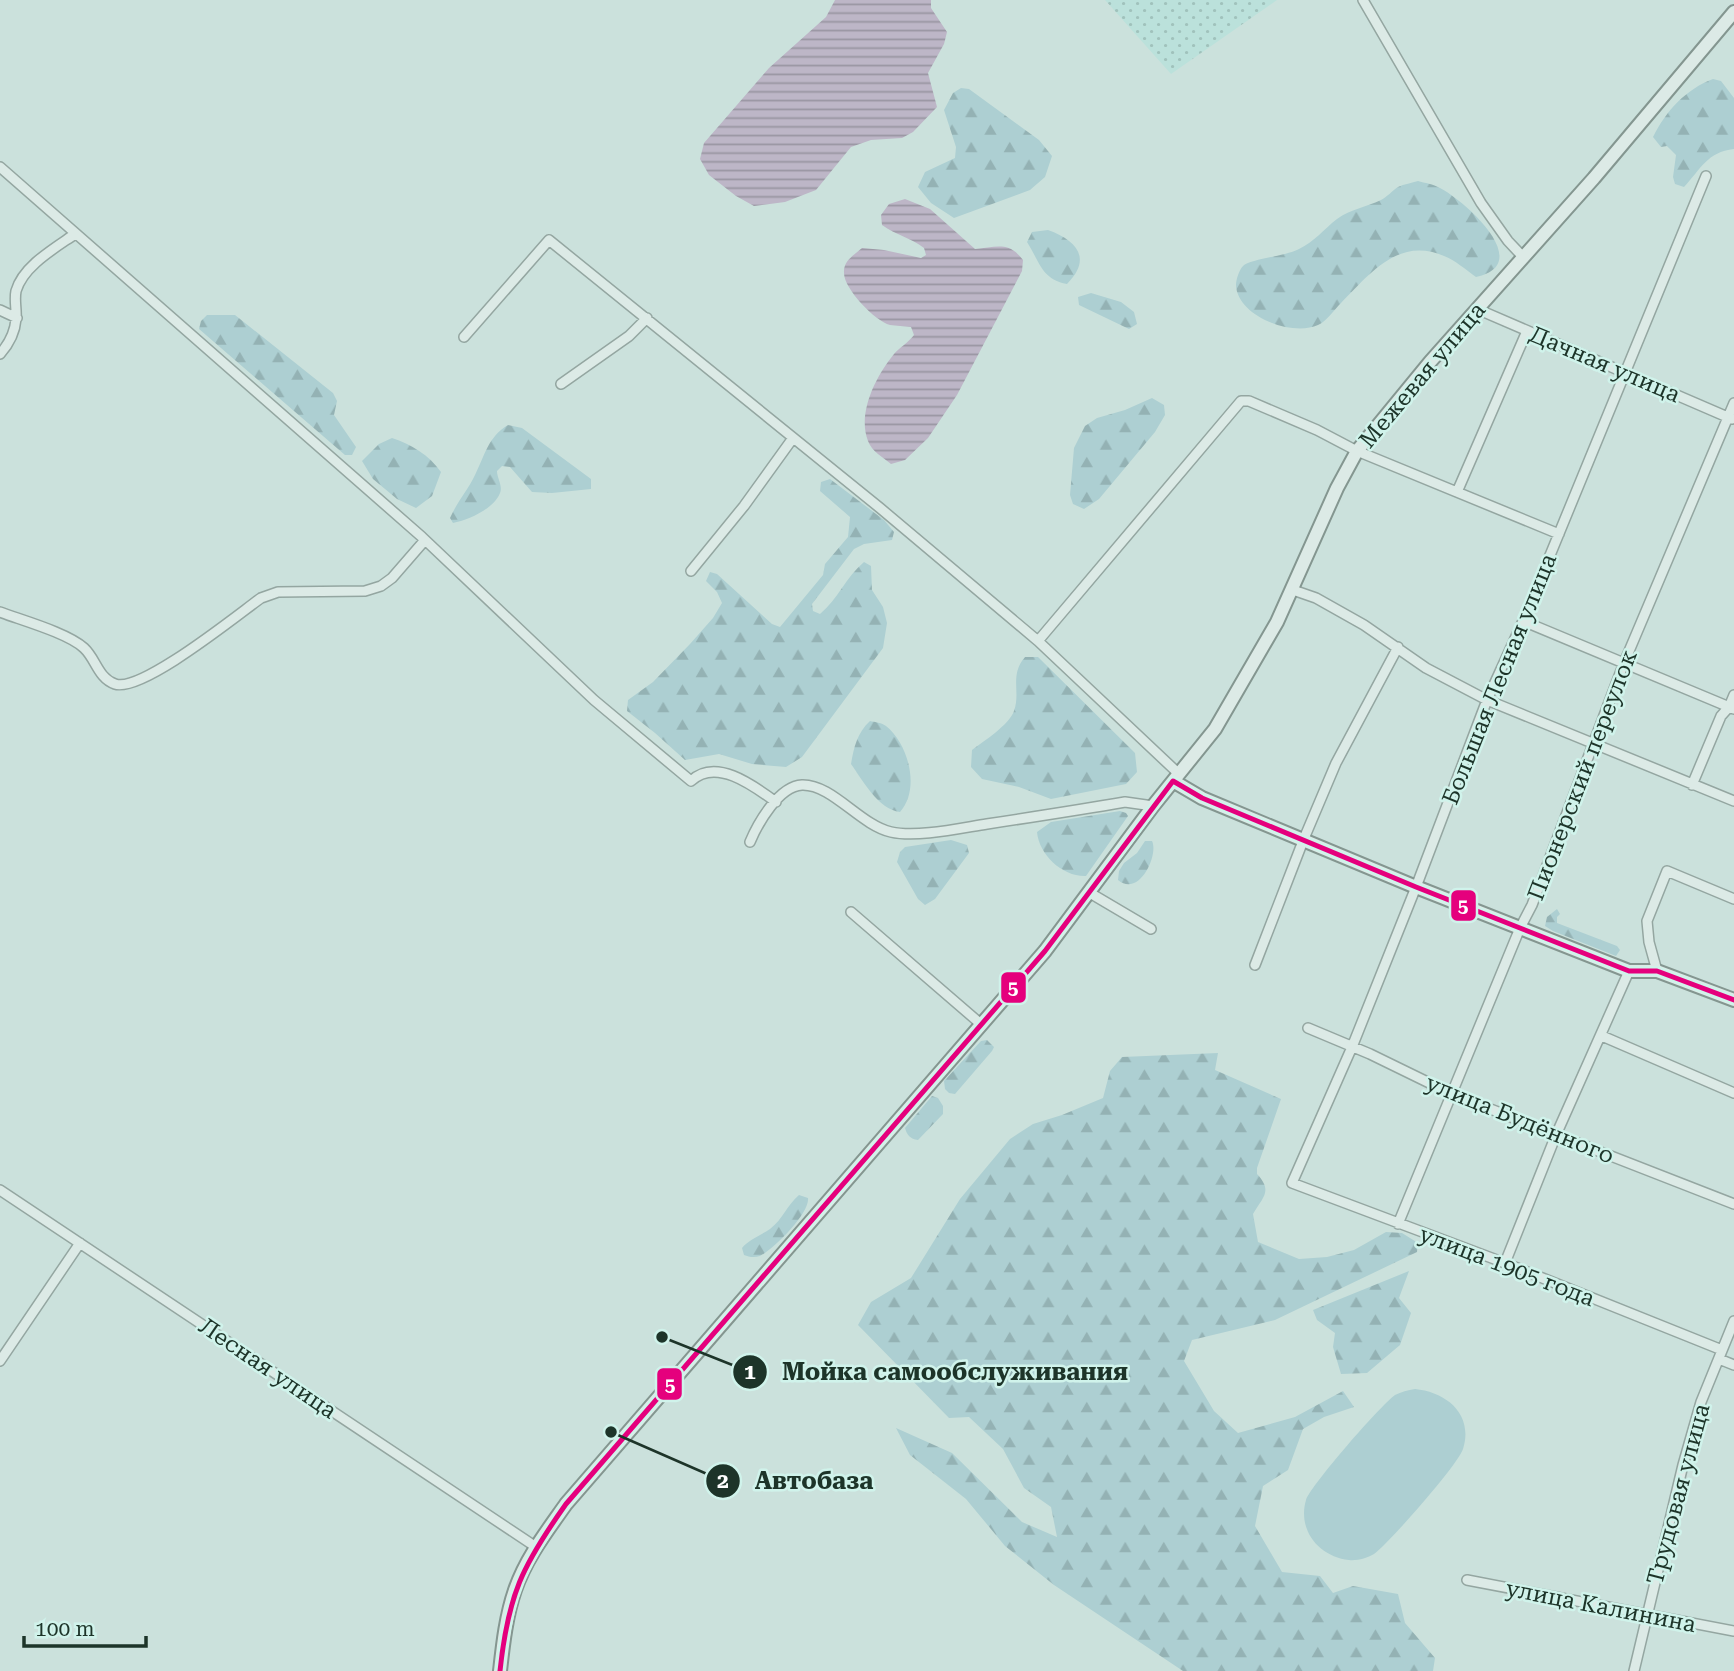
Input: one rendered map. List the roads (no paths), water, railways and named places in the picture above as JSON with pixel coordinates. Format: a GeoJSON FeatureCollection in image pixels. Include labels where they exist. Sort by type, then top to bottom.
{"type":"FeatureCollection","features":[{"type":"Feature","properties":{"kind":"street"},"geometry":{"type":"LineString","coordinates":[[1363,0],[1481,202],[1508,241],[1524,258]]}},
{"type":"Feature","properties":{"kind":"street","name":"Межевая улица"},"geometry":{"type":"LineString","coordinates":[[500,1671],[510,1606],[516,1588],[536,1547],[566,1504],[1045,951],[1090,894],[1153,806],[1215,729],[1293,590],[1337,488],[1357,451],[1734,12]]}},
{"type":"Feature","properties":{"kind":"street"},"geometry":{"type":"LineString","coordinates":[[0,167],[425,540],[594,700],[691,781],[699,774],[713,771],[728,774],[752,785],[776,802]]}},
{"type":"Feature","properties":{"kind":"street","name":"Большая Лесная улица"},"geometry":{"type":"LineString","coordinates":[[1292,1183],[1352,1047],[1487,700],[1523,621],[1706,176]]}},
{"type":"Feature","properties":{"kind":"street"},"geometry":{"type":"LineString","coordinates":[[0,354],[13,334],[17,318],[16,293],[20,281],[47,253],[75,234]]}},
{"type":"Feature","properties":{"kind":"street"},"geometry":{"type":"LineString","coordinates":[[464,337],[549,240],[1038,640],[1176,778],[1202,798],[1416,887],[1629,971],[1657,971],[1734,1000]]}},
{"type":"Feature","properties":{"kind":"street","name":"Дачная улица"},"geometry":{"type":"LineString","coordinates":[[1477,309],[1731,419]]}},
{"type":"Feature","properties":{"kind":"street"},"geometry":{"type":"LineString","coordinates":[[0,310],[17,318]]}},
{"type":"Feature","properties":{"kind":"street"},"geometry":{"type":"LineString","coordinates":[[561,384],[629,336],[646,318]]}},
{"type":"Feature","properties":{"kind":"street"},"geometry":{"type":"LineString","coordinates":[[1457,492],[1527,331]]}},
{"type":"Feature","properties":{"kind":"street"},"geometry":{"type":"LineString","coordinates":[[1038,640],[1241,401],[1249,401],[1357,451],[1559,534]]}},
{"type":"Feature","properties":{"kind":"street","name":"Пионерский переулок"},"geometry":{"type":"LineString","coordinates":[[1398,1224],[1520,928],[1532,905],[1624,663],[1731,419],[1734,403]]}},
{"type":"Feature","properties":{"kind":"street"},"geometry":{"type":"LineString","coordinates":[[691,571],[744,506],[793,438]]}},
{"type":"Feature","properties":{"kind":"street"},"geometry":{"type":"LineString","coordinates":[[0,612],[69,639],[84,648],[106,678],[114,684],[125,685],[157,672],[261,598],[278,592],[365,591],[381,586],[392,578],[425,540]]}},
{"type":"Feature","properties":{"kind":"street"},"geometry":{"type":"LineString","coordinates":[[1293,590],[1316,598],[1398,647],[1426,668],[1487,700],[1734,802]]}},
{"type":"Feature","properties":{"kind":"street"},"geometry":{"type":"LineString","coordinates":[[1523,621],[1732,708]]}},
{"type":"Feature","properties":{"kind":"street"},"geometry":{"type":"LineString","coordinates":[[1255,965],[1335,763],[1398,647]]}},
{"type":"Feature","properties":{"kind":"street"},"geometry":{"type":"LineString","coordinates":[[1692,785],[1721,716],[1732,708],[1734,695]]}},
{"type":"Feature","properties":{"kind":"street"},"geometry":{"type":"LineString","coordinates":[[750,842],[755,831],[785,791],[800,785],[817,787],[876,827],[894,833],[943,831],[1125,802],[1153,806]]}},
{"type":"Feature","properties":{"kind":"street"},"geometry":{"type":"LineString","coordinates":[[1657,971],[1649,942],[1647,921],[1667,871],[1734,899]]}},
{"type":"Feature","properties":{"kind":"street"},"geometry":{"type":"LineString","coordinates":[[1090,894],[1151,929]]}},
{"type":"Feature","properties":{"kind":"street"},"geometry":{"type":"LineString","coordinates":[[850,912],[982,1024]]}},
{"type":"Feature","properties":{"kind":"street"},"geometry":{"type":"LineString","coordinates":[[1505,1264],[1556,1135],[1629,971]]}},
{"type":"Feature","properties":{"kind":"street","name":"улица Будённого"},"geometry":{"type":"LineString","coordinates":[[1308,1028],[1452,1094],[1734,1204]]}},
{"type":"Feature","properties":{"kind":"street"},"geometry":{"type":"LineString","coordinates":[[1602,1036],[1734,1093]]}},
{"type":"Feature","properties":{"kind":"street","name":"улица 1905 года"},"geometry":{"type":"LineString","coordinates":[[1292,1183],[1505,1264],[1721,1354],[1734,1365]]}},
{"type":"Feature","properties":{"kind":"street","name":"Лесная улица"},"geometry":{"type":"LineString","coordinates":[[0,1191],[536,1547]]}},
{"type":"Feature","properties":{"kind":"street"},"geometry":{"type":"LineString","coordinates":[[0,1360],[80,1243]]}},
{"type":"Feature","properties":{"kind":"street","name":"Трудовая улица"},"geometry":{"type":"LineString","coordinates":[[1634,1671],[1683,1465],[1701,1402],[1734,1321]]}},
{"type":"Feature","properties":{"kind":"street","name":"улица Калинина"},"geometry":{"type":"LineString","coordinates":[[1467,1580],[1734,1631]]}},
{"type":"Feature","properties":{"kind":"place","name":"Мойка самообслуживания"},"geometry":{"type":"Point","coordinates":[662,1337]}},
{"type":"Feature","properties":{"kind":"place","name":"Автобаза"},"geometry":{"type":"Point","coordinates":[611,1432]}}]}
